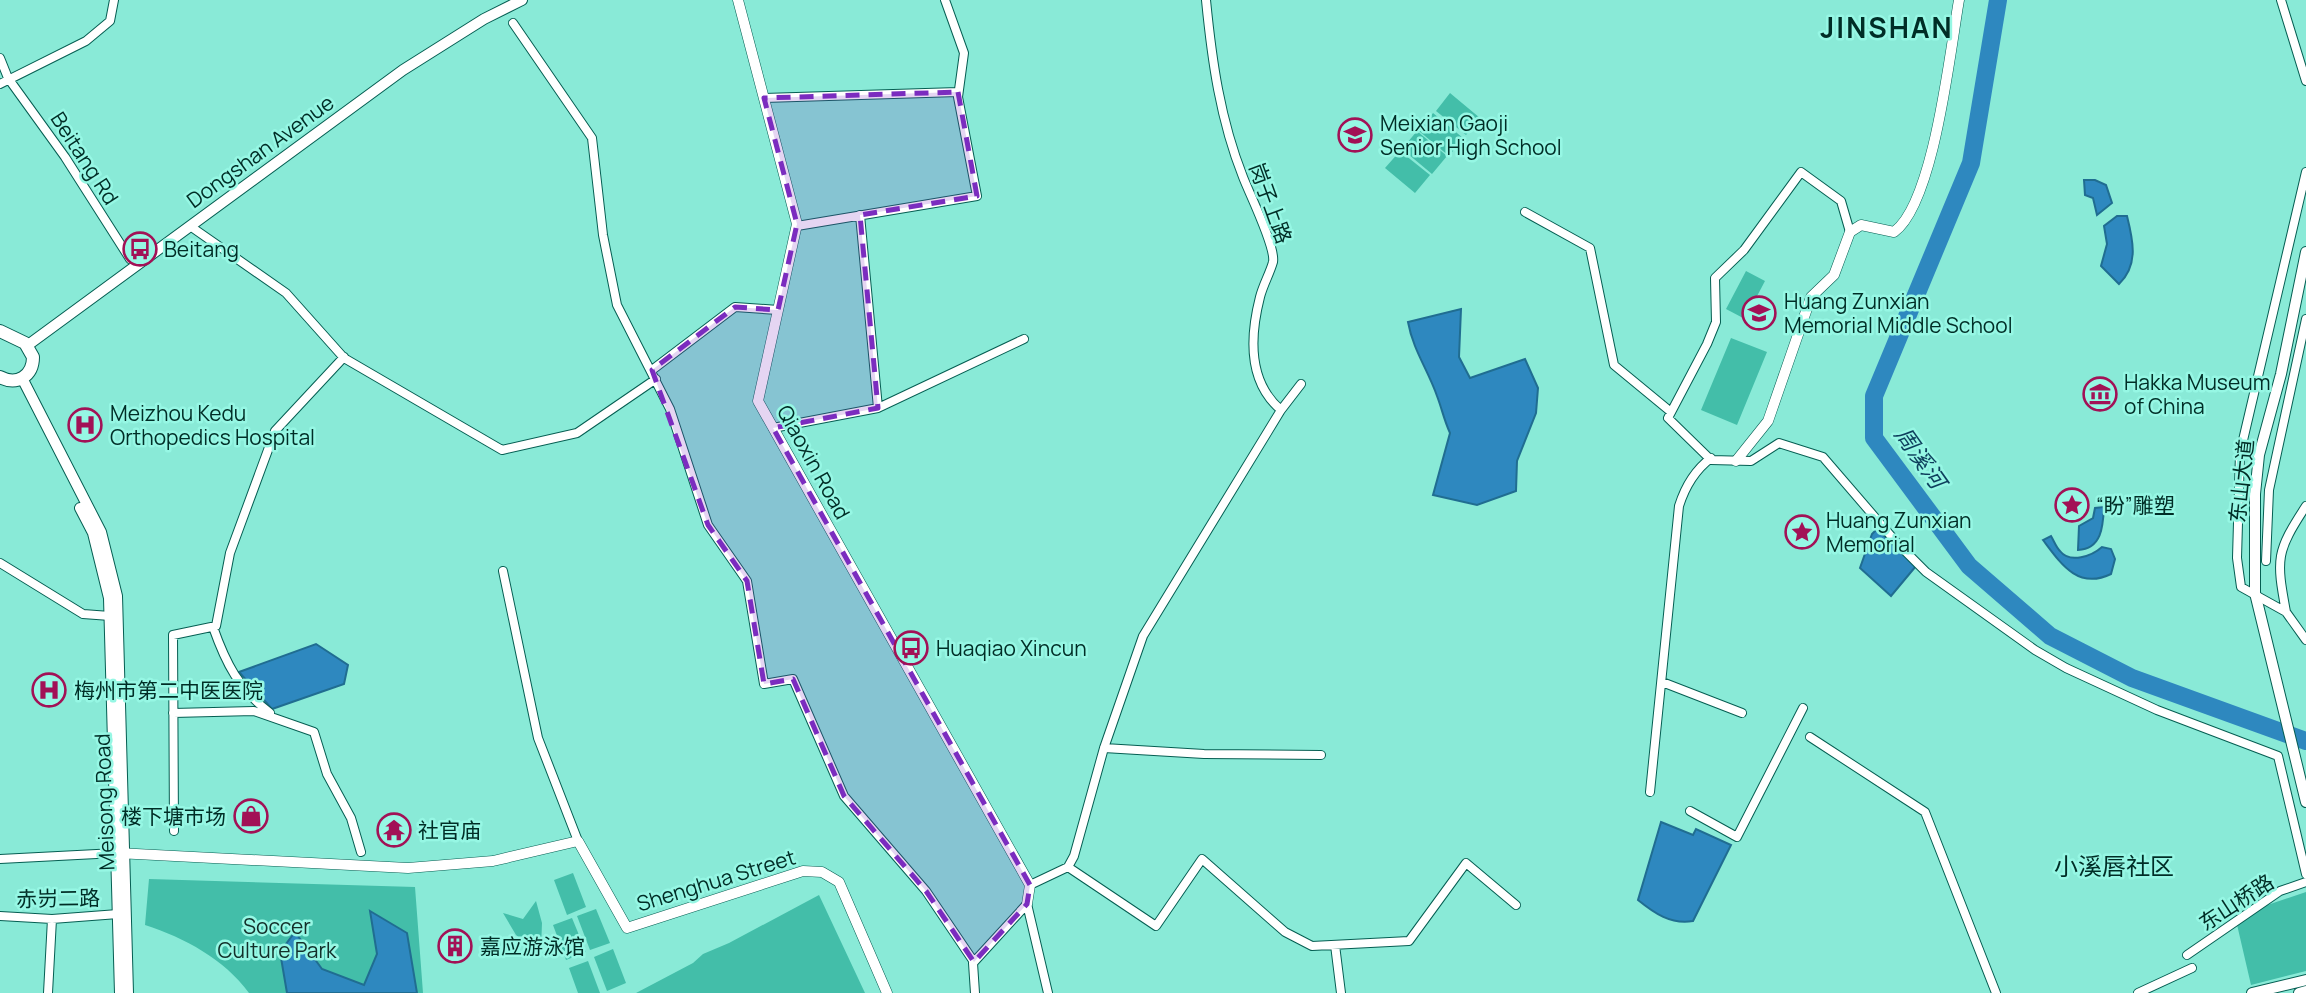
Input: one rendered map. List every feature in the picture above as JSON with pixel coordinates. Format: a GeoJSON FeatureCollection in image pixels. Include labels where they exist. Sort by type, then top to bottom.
{"type":"FeatureCollection","features":[{"type":"Feature","properties":{"kind":"highway"},"geometry":{"type":"LineString","coordinates":[[0,331],[27,345],[33,363],[19,379],[0,377]]}},
{"type":"Feature","properties":{"kind":"highway"},"geometry":{"type":"LineString","coordinates":[[0,343],[15,339]]}},
{"type":"Feature","properties":{"kind":"main road","name":"Dongshan Avenue"},"geometry":{"type":"LineString","coordinates":[[27,345],[403,70],[484,19],[522,0]]}},
{"type":"Feature","properties":{"kind":"main road","name":"东山大道"},"geometry":{"type":"LineString","coordinates":[[2306,252],[2281,374],[2259,456],[2255,494],[2255,593],[2306,798]]}},
{"type":"Feature","properties":{"kind":"main road","name":"Meisong Road"},"geometry":{"type":"LineString","coordinates":[[19,379],[93,533],[109,598],[120,993]]}},
{"type":"Feature","properties":{"kind":"main road","name":"Meisong Road"},"geometry":{"type":"LineString","coordinates":[[19,379],[101,532],[117,596],[128,993]]}},
{"type":"Feature","properties":{"kind":"main road"},"geometry":{"type":"LineString","coordinates":[[2252,993],[2306,980]]}},
{"type":"Feature","properties":{"kind":"main road"},"geometry":{"type":"LineString","coordinates":[[2299,993],[2306,991]]}},
{"type":"Feature","properties":{"kind":"street"},"geometry":{"type":"LineString","coordinates":[[0,84],[86,41],[110,21],[114,0]]}},
{"type":"Feature","properties":{"kind":"street","name":"Qiaoxin Road"},"geometry":{"type":"LineString","coordinates":[[738,0],[797,226],[758,401],[1030,885]]}},
{"type":"Feature","properties":{"kind":"street"},"geometry":{"type":"LineString","coordinates":[[797,226],[977,196],[958,92],[964,53],[945,0]]}},
{"type":"Feature","properties":{"kind":"street","name":"岗子上路"},"geometry":{"type":"LineString","coordinates":[[1206,0],[1213,76],[1220,107],[1242,174],[1266,233],[1273,261],[1259,298],[1251,342],[1257,374],[1270,401],[1281,410]]}},
{"type":"Feature","properties":{"kind":"street"},"geometry":{"type":"LineString","coordinates":[[1850,232],[1861,225],[1894,232],[1911,214],[1932,153],[1959,0]]}},
{"type":"Feature","properties":{"kind":"street"},"geometry":{"type":"LineString","coordinates":[[2281,0],[2306,81]]}},
{"type":"Feature","properties":{"kind":"street"},"geometry":{"type":"LineString","coordinates":[[513,23],[592,138],[603,235],[617,305],[670,409],[708,524],[747,581],[764,684],[793,679],[844,796],[926,891],[974,962],[975,993]]}},
{"type":"Feature","properties":{"kind":"street","name":"Beitang Rd"},"geometry":{"type":"LineString","coordinates":[[0,58],[8,78],[65,157],[130,259]]}},
{"type":"Feature","properties":{"kind":"street"},"geometry":{"type":"LineString","coordinates":[[764,98],[958,92]]}},
{"type":"Feature","properties":{"kind":"street"},"geometry":{"type":"LineString","coordinates":[[1736,461],[1768,421],[1811,297],[1834,275],[1850,232],[1841,201],[1801,172],[1744,250],[1715,278],[1716,322],[1668,418],[1710,460],[1736,461],[1751,461],[1779,443],[1823,457],[1897,543],[1926,572],[2035,650],[2066,668],[2157,710],[2278,756],[2306,874]]}},
{"type":"Feature","properties":{"kind":"street"},"geometry":{"type":"LineString","coordinates":[[2306,172],[2240,453],[2237,558],[2242,587],[2286,612],[2306,640]]}},
{"type":"Feature","properties":{"kind":"street"},"geometry":{"type":"LineString","coordinates":[[1525,212],[1590,248],[1614,365],[1671,412]]}},
{"type":"Feature","properties":{"kind":"street"},"geometry":{"type":"LineString","coordinates":[[860,215],[878,408]]}},
{"type":"Feature","properties":{"kind":"street"},"geometry":{"type":"LineString","coordinates":[[190,226],[286,293],[344,357],[502,450],[577,433],[656,379]]}},
{"type":"Feature","properties":{"kind":"street"},"geometry":{"type":"LineString","coordinates":[[652,370],[734,307],[778,310]]}},
{"type":"Feature","properties":{"kind":"street"},"geometry":{"type":"LineString","coordinates":[[2266,561],[2269,490],[2306,318]]}},
{"type":"Feature","properties":{"kind":"street"},"geometry":{"type":"LineString","coordinates":[[773,428],[878,408],[1024,339]]}},
{"type":"Feature","properties":{"kind":"street"},"geometry":{"type":"LineString","coordinates":[[276,719],[247,696],[222,653],[213,627],[230,553],[275,431],[344,357]]}},
{"type":"Feature","properties":{"kind":"street"},"geometry":{"type":"LineString","coordinates":[[1048,993],[1027,904],[1030,885],[1068,867],[1074,856],[1104,748],[1143,636],[1281,410],[1301,384]]}},
{"type":"Feature","properties":{"kind":"street"},"geometry":{"type":"LineString","coordinates":[[1650,792],[1679,506],[1684,491],[1697,471],[1711,458]]}},
{"type":"Feature","properties":{"kind":"street"},"geometry":{"type":"LineString","coordinates":[[2286,612],[2279,574],[2282,542],[2306,506]]}},
{"type":"Feature","properties":{"kind":"street"},"geometry":{"type":"LineString","coordinates":[[0,563],[83,614],[110,617]]}},
{"type":"Feature","properties":{"kind":"street"},"geometry":{"type":"LineString","coordinates":[[0,859],[116,853],[408,868],[493,861],[578,841],[538,738],[510,616],[503,571]]}},
{"type":"Feature","properties":{"kind":"street"},"geometry":{"type":"LineString","coordinates":[[174,831],[173,635],[213,627]]}},
{"type":"Feature","properties":{"kind":"street"},"geometry":{"type":"LineString","coordinates":[[1662,682],[1742,713]]}},
{"type":"Feature","properties":{"kind":"street"},"geometry":{"type":"LineString","coordinates":[[1690,811],[1737,838],[1803,708]]}},
{"type":"Feature","properties":{"kind":"street"},"geometry":{"type":"LineString","coordinates":[[173,713],[254,711],[314,732],[327,774],[351,818],[361,852]]}},
{"type":"Feature","properties":{"kind":"street"},"geometry":{"type":"LineString","coordinates":[[1810,737],[1925,812],[1996,993]]}},
{"type":"Feature","properties":{"kind":"street"},"geometry":{"type":"LineString","coordinates":[[1104,748],[1204,754],[1321,755]]}},
{"type":"Feature","properties":{"kind":"street","name":"Shenghua Street"},"geometry":{"type":"LineString","coordinates":[[578,841],[627,928],[803,871],[822,872],[839,882],[887,993]]}},
{"type":"Feature","properties":{"kind":"street"},"geometry":{"type":"LineString","coordinates":[[1068,867],[1156,926],[1202,859],[1284,932],[1312,946],[1409,941],[1466,863],[1516,905]]}},
{"type":"Feature","properties":{"kind":"street","name":"东山桥路"},"geometry":{"type":"LineString","coordinates":[[2187,956],[2280,891],[2306,882]]}},
{"type":"Feature","properties":{"kind":"street"},"geometry":{"type":"LineString","coordinates":[[974,962],[1027,904]]}},
{"type":"Feature","properties":{"kind":"street","name":"赤岃二路"},"geometry":{"type":"LineString","coordinates":[[0,916],[52,919],[118,914]]}},
{"type":"Feature","properties":{"kind":"street"},"geometry":{"type":"LineString","coordinates":[[48,993],[52,919]]}},
{"type":"Feature","properties":{"kind":"street"},"geometry":{"type":"LineString","coordinates":[[1335,945],[1340,993]]}},
{"type":"Feature","properties":{"kind":"street"},"geometry":{"type":"LineString","coordinates":[[2138,993],[2192,968]]}},
{"type":"Feature","properties":{"kind":"highlighted area"},"geometry":{"type":"Polygon","coordinates":[[[958,92],[977,196],[860,215],[878,408],[773,428],[1030,885],[1027,904],[974,962],[926,891],[844,796],[793,679],[764,684],[747,581],[708,525],[652,370],[735,307],[778,310],[797,224],[764,98],[958,92]]]}},
{"type":"Feature","properties":{"kind":"green space"},"geometry":{"type":"Polygon","coordinates":[[[1450,93],[1480,118],[1466,135],[1436,111],[1450,93]]]}},
{"type":"Feature","properties":{"kind":"green space"},"geometry":{"type":"Polygon","coordinates":[[[1433,113],[1463,138],[1449,156],[1419,131],[1433,113]]]}},
{"type":"Feature","properties":{"kind":"green space"},"geometry":{"type":"Polygon","coordinates":[[[1417,131],[1447,156],[1432,174],[1402,149],[1417,131]]]}},
{"type":"Feature","properties":{"kind":"green space"},"geometry":{"type":"Polygon","coordinates":[[[1400,151],[1430,175],[1415,193],[1385,168],[1400,151]]]}},
{"type":"Feature","properties":{"kind":"green space"},"geometry":{"type":"Polygon","coordinates":[[[1746,271],[1765,281],[1745,319],[1726,309],[1746,271]]]}},
{"type":"Feature","properties":{"kind":"green space"},"geometry":{"type":"Polygon","coordinates":[[[1731,338],[1767,352],[1737,425],[1701,410],[1731,338]]]}},
{"type":"Feature","properties":{"kind":"green space"},"geometry":{"type":"Polygon","coordinates":[[[573,873],[586,907],[567,915],[554,880],[573,873]]]}},
{"type":"Feature","properties":{"kind":"green space","name":"Soccer Culture Park"},"geometry":{"type":"Polygon","coordinates":[[[149,879],[415,887],[423,993],[249,993],[228,970],[203,951],[175,936],[145,925],[149,879]]]}},
{"type":"Feature","properties":{"kind":"green space"},"geometry":{"type":"Polygon","coordinates":[[[2306,892],[2306,971],[2251,985],[2235,916],[2306,892]]]}},
{"type":"Feature","properties":{"kind":"green space"},"geometry":{"type":"Polygon","coordinates":[[[819,895],[865,993],[636,993],[693,963],[703,954],[819,895]]]}},
{"type":"Feature","properties":{"kind":"green space"},"geometry":{"type":"Polygon","coordinates":[[[536,901],[542,923],[541,949],[538,953],[516,935],[503,913],[523,919],[536,901]]]}},
{"type":"Feature","properties":{"kind":"green space"},"geometry":{"type":"Polygon","coordinates":[[[596,909],[610,943],[590,950],[577,916],[596,909]]]}},
{"type":"Feature","properties":{"kind":"green space"},"geometry":{"type":"Polygon","coordinates":[[[572,918],[586,952],[566,960],[553,925],[572,918]]]}},
{"type":"Feature","properties":{"kind":"green space"},"geometry":{"type":"Polygon","coordinates":[[[613,949],[626,983],[607,991],[594,957],[613,949]]]}},
{"type":"Feature","properties":{"kind":"green space"},"geometry":{"type":"Polygon","coordinates":[[[588,961],[600,993],[578,993],[569,968],[588,961]]]}},
{"type":"Feature","properties":{"kind":"water"},"geometry":{"type":"Polygon","coordinates":[[[2084,180],[2095,180],[2106,185],[2112,203],[2097,215],[2093,198],[2085,195],[2084,180]]]}},
{"type":"Feature","properties":{"kind":"water"},"geometry":{"type":"Polygon","coordinates":[[[2117,216],[2127,216],[2133,252],[2130,269],[2119,284],[2101,266],[2107,244],[2104,226],[2117,216]]]}},
{"type":"Feature","properties":{"kind":"water"},"geometry":{"type":"Polygon","coordinates":[[[1461,309],[1459,357],[1470,378],[1525,359],[1538,388],[1536,413],[1517,461],[1516,491],[1477,505],[1433,495],[1450,433],[1413,342],[1408,322],[1461,309]]]}},
{"type":"Feature","properties":{"kind":"water"},"geometry":{"type":"Polygon","coordinates":[[[2104,507],[2102,529],[2097,541],[2086,549],[2078,550],[2079,526],[2093,518],[2095,508],[2104,507]]]}},
{"type":"Feature","properties":{"kind":"water"},"geometry":{"type":"Polygon","coordinates":[[[1877,529],[1916,566],[1891,596],[1860,568],[1872,534],[1877,529]]]}},
{"type":"Feature","properties":{"kind":"water"},"geometry":{"type":"Polygon","coordinates":[[[2051,536],[2064,555],[2069,557],[2087,556],[2102,547],[2111,549],[2115,559],[2111,574],[2089,579],[2071,572],[2043,540],[2051,536]]]}},
{"type":"Feature","properties":{"kind":"water"},"geometry":{"type":"Polygon","coordinates":[[[316,644],[348,665],[344,684],[272,709],[239,672],[316,644]]]}},
{"type":"Feature","properties":{"kind":"water"},"geometry":{"type":"Polygon","coordinates":[[[1661,822],[1693,835],[1696,829],[1731,845],[1693,921],[1670,920],[1638,900],[1661,822]]]}},
{"type":"Feature","properties":{"kind":"water"},"geometry":{"type":"Polygon","coordinates":[[[370,911],[407,933],[417,993],[287,993],[280,952],[295,932],[322,969],[364,985],[377,954],[370,911]]]}},
{"type":"Feature","properties":{"kind":"waterway","name":"周溪河"},"geometry":{"type":"LineString","coordinates":[[1998,0],[1971,163],[1874,396],[1874,438],[1969,566],[2050,636],[2132,678],[2306,741]]}},
{"type":"Feature","properties":{"kind":"place","name":"Meixian Gaoji Senior High School"},"geometry":{"type":"Point","coordinates":[1355,135]}},
{"type":"Feature","properties":{"kind":"place","name":"Beitang"},"geometry":{"type":"Point","coordinates":[140,249]}},
{"type":"Feature","properties":{"kind":"place","name":"Huang Zunxian Memorial Middle School"},"geometry":{"type":"Point","coordinates":[1759,313]}},
{"type":"Feature","properties":{"kind":"place","name":"Hakka Museum of China"},"geometry":{"type":"Point","coordinates":[2100,394]}},
{"type":"Feature","properties":{"kind":"place","name":"Meizhou Kedu Orthopedics Hospital"},"geometry":{"type":"Point","coordinates":[85,425]}},
{"type":"Feature","properties":{"kind":"place","name":"“盼”雕塑"},"geometry":{"type":"Point","coordinates":[2072,505]}},
{"type":"Feature","properties":{"kind":"place","name":"Huang Zunxian Memorial"},"geometry":{"type":"Point","coordinates":[1802,532]}},
{"type":"Feature","properties":{"kind":"place","name":"Huaqiao Xincun"},"geometry":{"type":"Point","coordinates":[911,648]}},
{"type":"Feature","properties":{"kind":"place","name":"梅州市第二中医医院"},"geometry":{"type":"Point","coordinates":[49,690]}},
{"type":"Feature","properties":{"kind":"place","name":"楼下塘市场"},"geometry":{"type":"Point","coordinates":[251,816]}},
{"type":"Feature","properties":{"kind":"place","name":"社官庙"},"geometry":{"type":"Point","coordinates":[394,830]}},
{"type":"Feature","properties":{"kind":"place","name":"嘉应游泳馆"},"geometry":{"type":"Point","coordinates":[455,946]}},
{"type":"Feature","properties":{"kind":"district","name":"JINSHAN"},"geometry":{"type":"Point","coordinates":[1887,27]}},
{"type":"Feature","properties":{"kind":"district","name":"小溪唇社区"},"geometry":{"type":"Point","coordinates":[2114,865]}}]}
